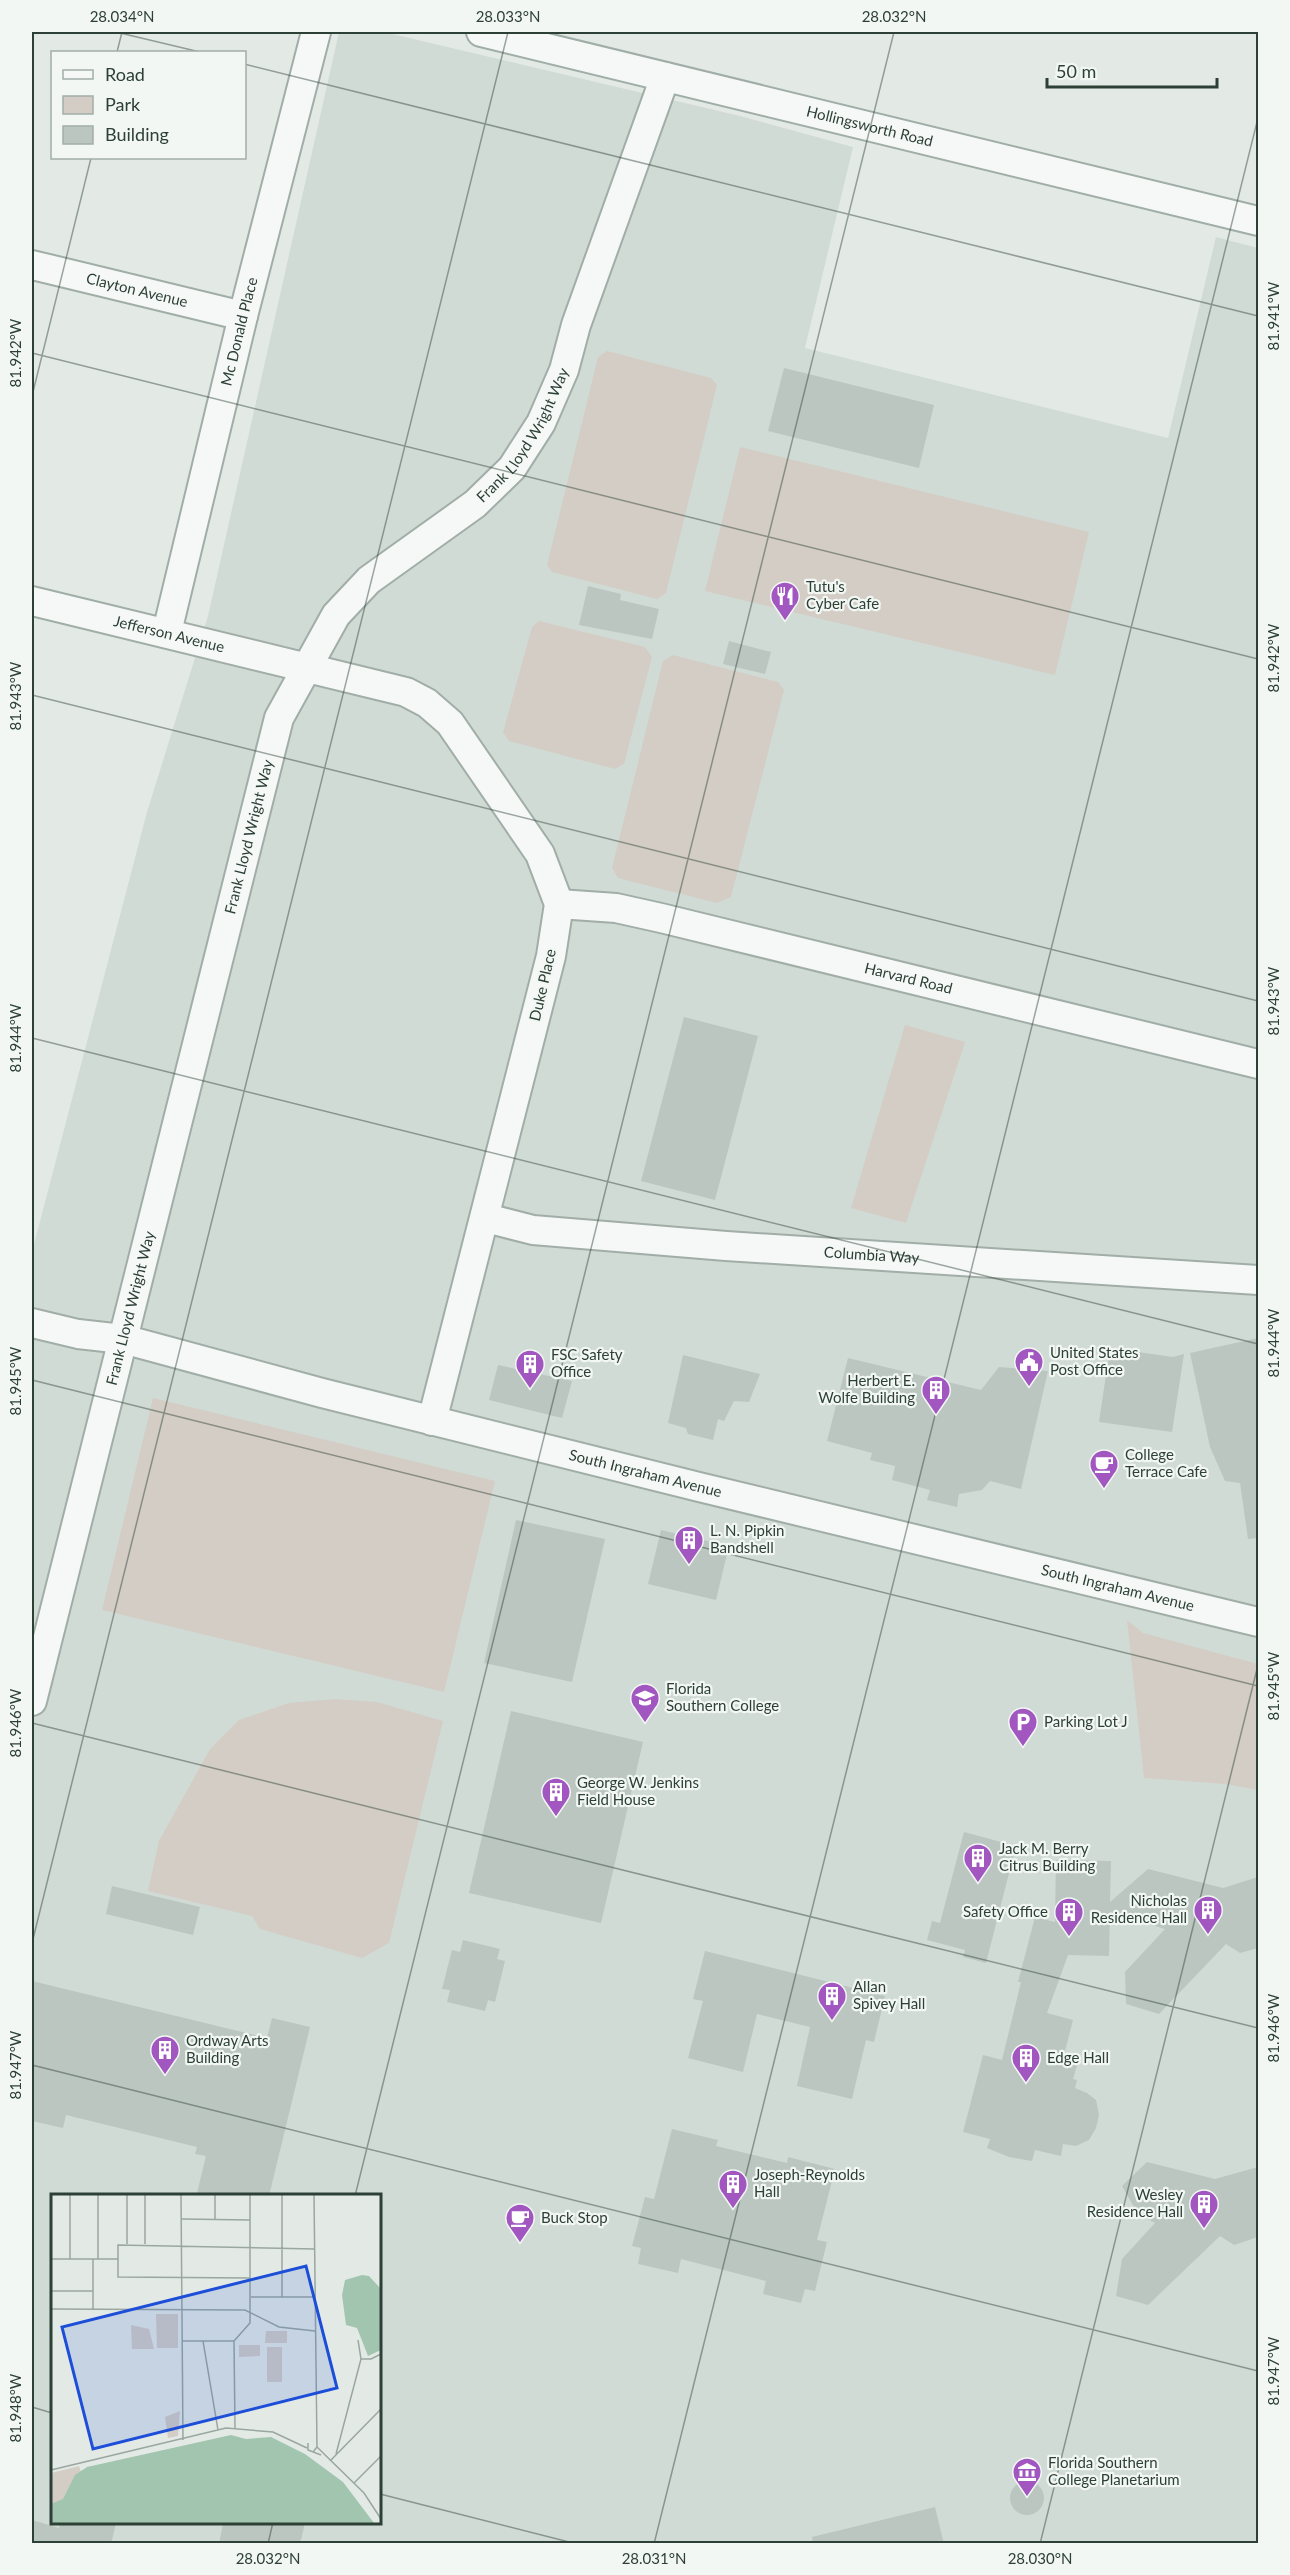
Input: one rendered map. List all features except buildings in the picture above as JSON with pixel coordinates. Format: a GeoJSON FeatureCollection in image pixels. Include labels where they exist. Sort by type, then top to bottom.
{"type":"FeatureCollection","features":[{"type":"Feature","properties":{"kind":"street","name":"Mc Donald Place"},"geometry":{"type":"LineString","coordinates":[[167,632],[243,316],[316,32]]}},
{"type":"Feature","properties":{"kind":"street","name":"Hollingsworth Road"},"geometry":{"type":"LineString","coordinates":[[481,32],[1258,221]]}},
{"type":"Feature","properties":{"kind":"street","name":"Frank Lloyd Wright Way"},"geometry":{"type":"LineString","coordinates":[[32,1701],[279,718],[336,615],[369,580],[475,504],[512,468],[540,423],[564,369],[576,325],[665,77]]}},
{"type":"Feature","properties":{"kind":"street","name":"Clayton Avenue"},"geometry":{"type":"LineString","coordinates":[[32,265],[243,316]]}},
{"type":"Feature","properties":{"kind":"street","name":"Jefferson Avenue"},"geometry":{"type":"LineString","coordinates":[[32,601],[308,667]]}},
{"type":"Feature","properties":{"kind":"street","name":"Duke Place"},"geometry":{"type":"LineString","coordinates":[[308,667],[406,692],[427,703],[450,723],[540,854],[559,904],[551,956],[486,1218],[432,1420]]}},
{"type":"Feature","properties":{"kind":"street","name":"Harvard Road"},"geometry":{"type":"LineString","coordinates":[[559,904],[616,908],[661,918],[1258,1064]]}},
{"type":"Feature","properties":{"kind":"street","name":"Columbia Way"},"geometry":{"type":"LineString","coordinates":[[486,1218],[533,1230],[726,1246],[1258,1280]]}},
{"type":"Feature","properties":{"kind":"street","name":"South Ingraham Avenue"},"geometry":{"type":"LineString","coordinates":[[32,1323],[78,1334],[123,1339],[432,1420],[1258,1622]]}},
{"type":"Feature","properties":{"kind":"shaded area","name":"Florida Southern College"},"geometry":{"type":"Polygon","coordinates":[[[339,32],[384,32],[740,116],[853,147],[805,348],[1168,438],[1216,237],[1258,248],[1258,2543],[32,2544],[32,1252],[147,812],[208,616],[339,32]]]}},
{"type":"Feature","properties":{"kind":"green space"},"geometry":{"type":"Polygon","coordinates":[[[607,351],[711,378],[717,385],[666,593],[657,599],[552,572],[547,565],[598,357],[607,351]]]}},
{"type":"Feature","properties":{"kind":"green space"},"geometry":{"type":"Polygon","coordinates":[[[740,447],[1089,532],[1055,675],[705,591],[740,447]]]}},
{"type":"Feature","properties":{"kind":"green space"},"geometry":{"type":"Polygon","coordinates":[[[539,621],[645,647],[652,657],[624,764],[615,769],[509,741],[503,732],[532,627],[539,621]]]}},
{"type":"Feature","properties":{"kind":"green space"},"geometry":{"type":"Polygon","coordinates":[[[673,655],[778,682],[784,690],[731,897],[717,903],[618,878],[612,868],[663,661],[673,655]]]}},
{"type":"Feature","properties":{"kind":"green space"},"geometry":{"type":"Polygon","coordinates":[[[905,1025],[965,1042],[906,1223],[851,1208],[905,1025]]]}},
{"type":"Feature","properties":{"kind":"green space"},"geometry":{"type":"Polygon","coordinates":[[[153,1398],[495,1481],[444,1692],[102,1610],[153,1398]]]}},
{"type":"Feature","properties":{"kind":"green space"},"geometry":{"type":"Polygon","coordinates":[[[1127,1620],[1143,1633],[1258,1664],[1258,1790],[1225,1784],[1144,1778],[1127,1620]]]}},
{"type":"Feature","properties":{"kind":"green space"},"geometry":{"type":"Polygon","coordinates":[[[336,1699],[377,1702],[443,1721],[389,1943],[362,1958],[260,1929],[252,1916],[148,1891],[159,1841],[210,1749],[239,1720],[289,1703],[336,1699]]]}},
{"type":"Feature","properties":{"kind":"place","name":"Tutu's Cyber Cafe"},"geometry":{"type":"Point","coordinates":[785,622]}},
{"type":"Feature","properties":{"kind":"place","name":"United States Post Office"},"geometry":{"type":"Point","coordinates":[1029,1388]}},
{"type":"Feature","properties":{"kind":"place","name":"FSC Safety Office"},"geometry":{"type":"Point","coordinates":[530,1390]}},
{"type":"Feature","properties":{"kind":"place","name":"Herbert E. Wolfe Building"},"geometry":{"type":"Point","coordinates":[936,1416]}},
{"type":"Feature","properties":{"kind":"place","name":"College Terrace Cafe"},"geometry":{"type":"Point","coordinates":[1104,1490]}},
{"type":"Feature","properties":{"kind":"place","name":"L. N. Pipkin Bandshell"},"geometry":{"type":"Point","coordinates":[689,1566]}},
{"type":"Feature","properties":{"kind":"place","name":"Florida Southern College"},"geometry":{"type":"Point","coordinates":[645,1724]}},
{"type":"Feature","properties":{"kind":"place","name":"Parking Lot J"},"geometry":{"type":"Point","coordinates":[1023,1748]}},
{"type":"Feature","properties":{"kind":"place","name":"George W. Jenkins Field House"},"geometry":{"type":"Point","coordinates":[556,1818]}},
{"type":"Feature","properties":{"kind":"place","name":"Jack M. Berry Citrus Building"},"geometry":{"type":"Point","coordinates":[978,1884]}},
{"type":"Feature","properties":{"kind":"place","name":"Nicholas Residence Hall"},"geometry":{"type":"Point","coordinates":[1208,1936]}},
{"type":"Feature","properties":{"kind":"place","name":"Safety Office"},"geometry":{"type":"Point","coordinates":[1069,1938]}},
{"type":"Feature","properties":{"kind":"place","name":"Allan Spivey Hall"},"geometry":{"type":"Point","coordinates":[832,2022]}},
{"type":"Feature","properties":{"kind":"place","name":"Ordway Arts Building"},"geometry":{"type":"Point","coordinates":[165,2076]}},
{"type":"Feature","properties":{"kind":"place","name":"Edge Hall"},"geometry":{"type":"Point","coordinates":[1026,2084]}},
{"type":"Feature","properties":{"kind":"place","name":"Joseph-Reynolds Hall"},"geometry":{"type":"Point","coordinates":[733,2210]}},
{"type":"Feature","properties":{"kind":"place","name":"Wesley Residence Hall"},"geometry":{"type":"Point","coordinates":[1204,2230]}},
{"type":"Feature","properties":{"kind":"place","name":"Buck Stop"},"geometry":{"type":"Point","coordinates":[520,2244]}},
{"type":"Feature","properties":{"kind":"place","name":"Florida Southern College Planetarium"},"geometry":{"type":"Point","coordinates":[1027,2498]}}]}
